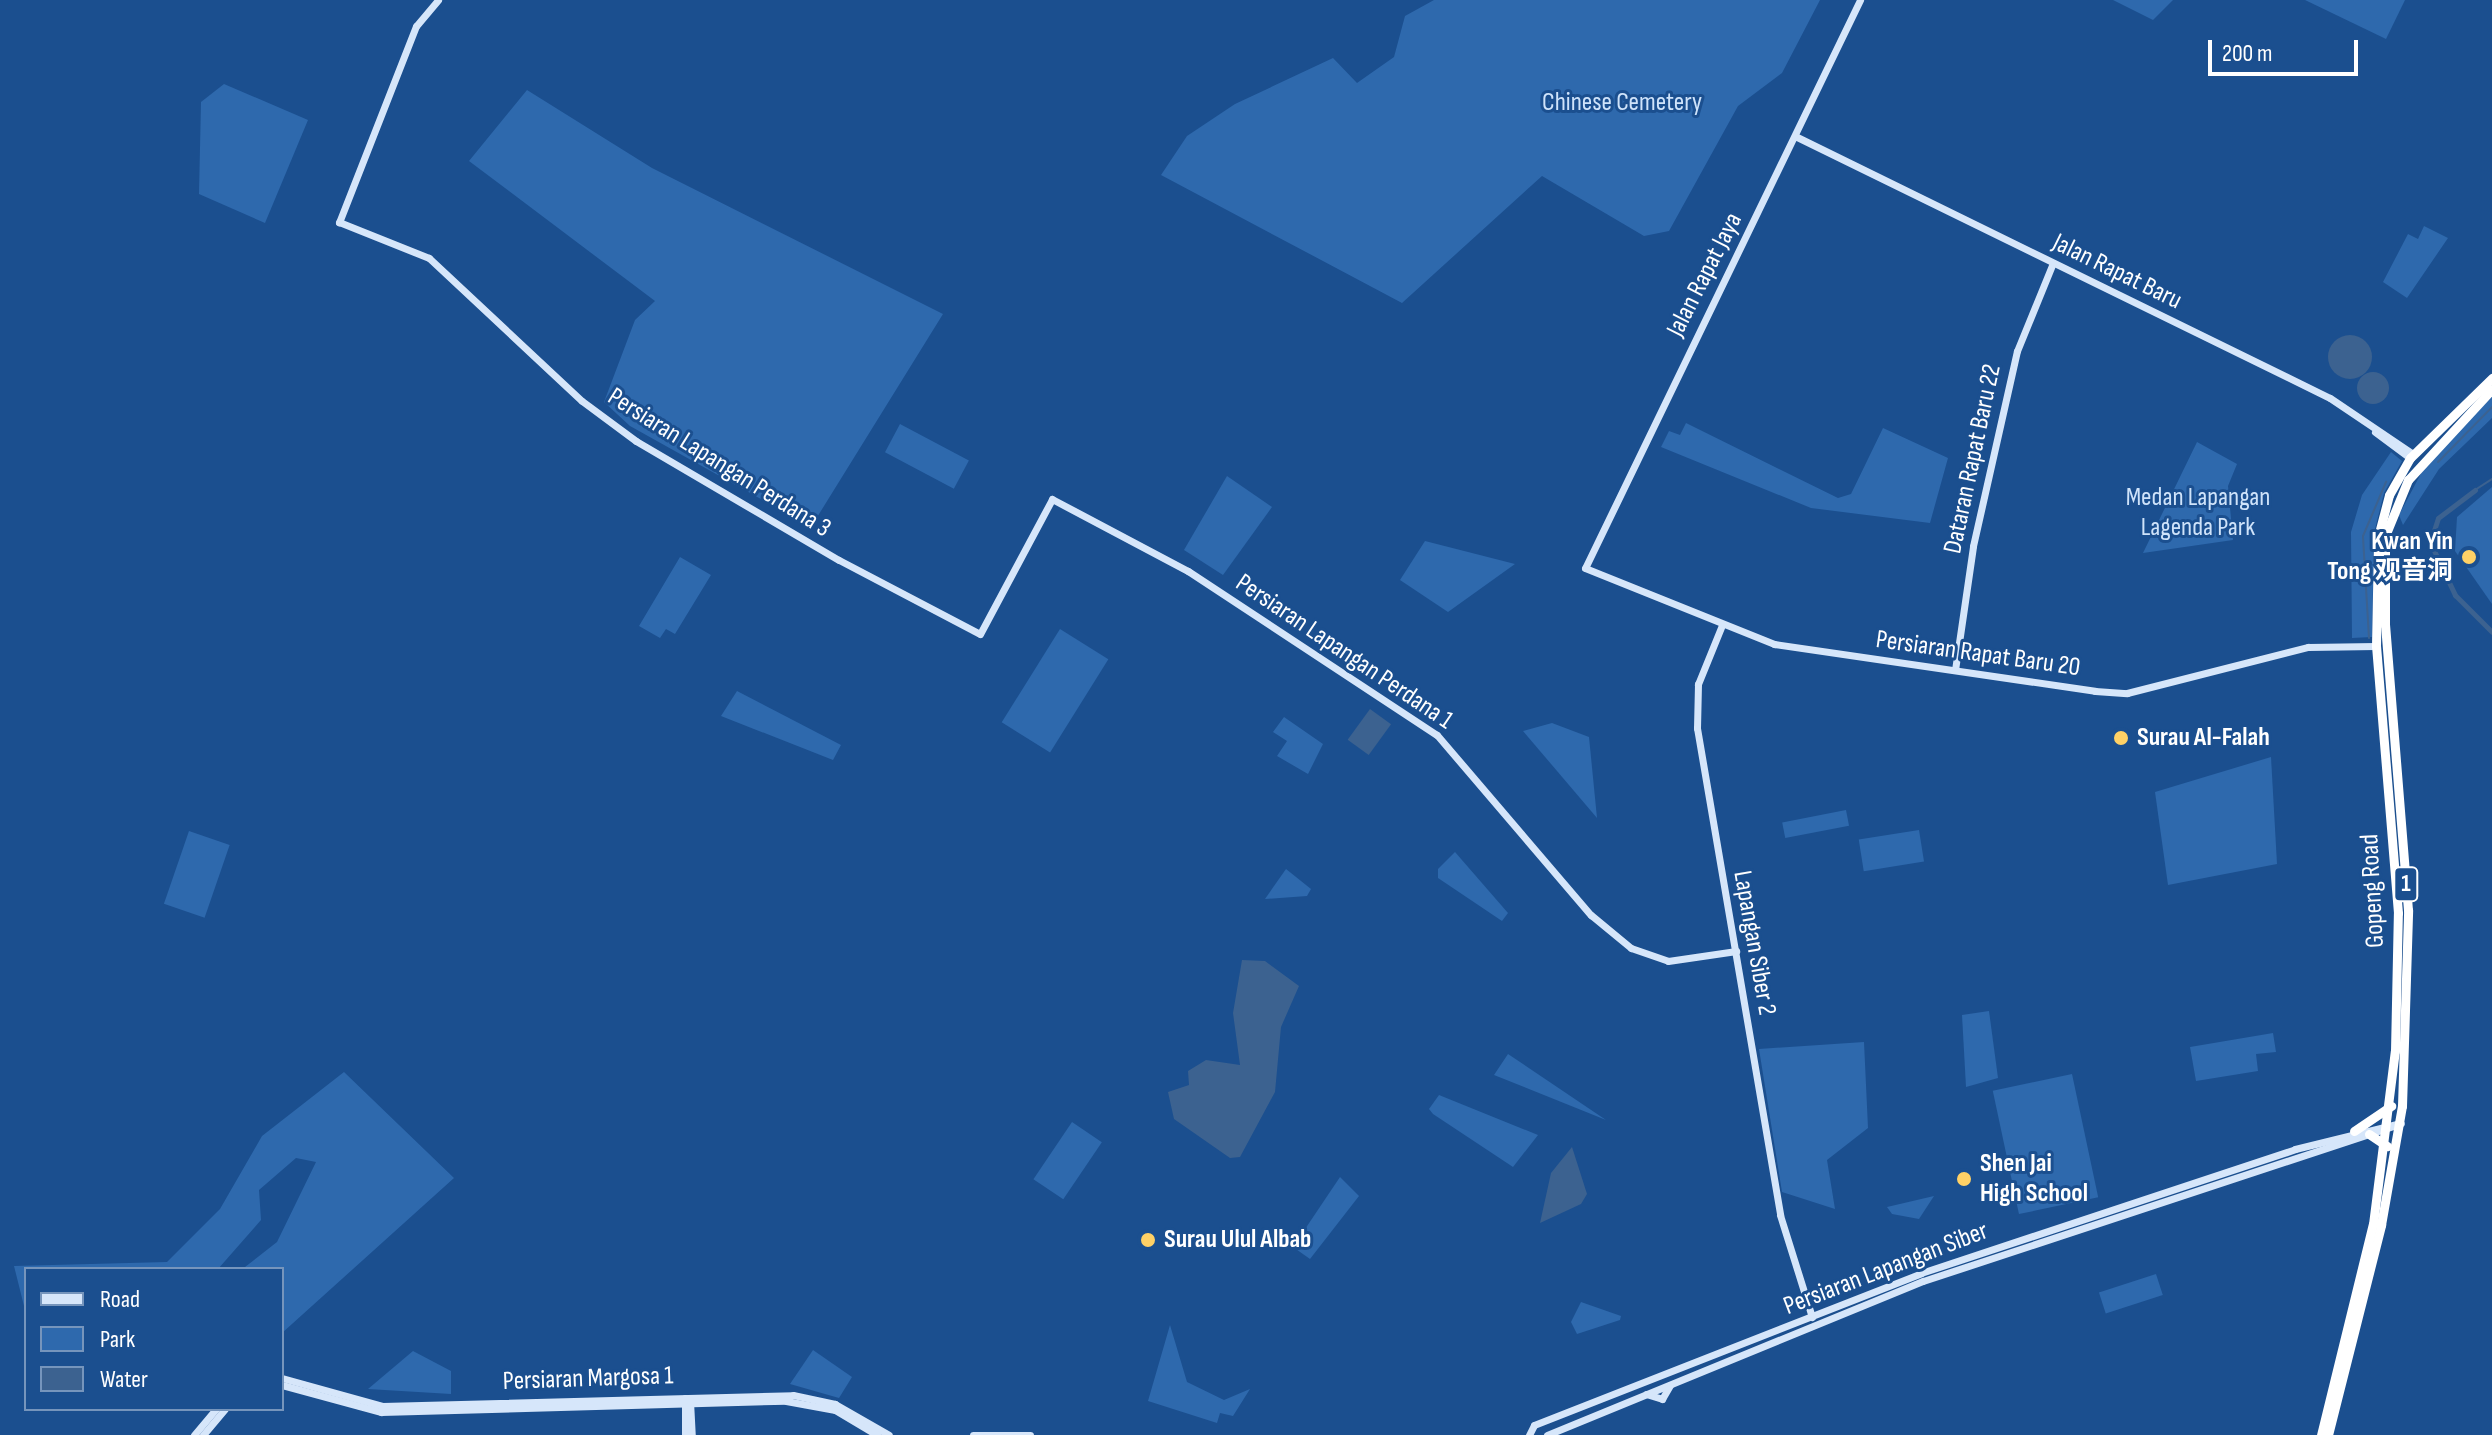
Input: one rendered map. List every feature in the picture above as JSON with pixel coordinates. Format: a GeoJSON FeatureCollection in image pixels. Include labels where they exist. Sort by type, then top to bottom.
{"type":"FeatureCollection","features":[{"type":"Feature","properties":{"kind":"highway","name":"Gopeng Road"},"geometry":{"type":"LineString","coordinates":[[2321,1435],[2393,1124],[2391,1106],[2398,913],[2376,646],[2381,518],[2413,458],[2492,378]]}},
{"type":"Feature","properties":{"kind":"highway","name":"Gopeng Road"},"geometry":{"type":"LineString","coordinates":[[2328,1435],[2393,1124],[2408,924],[2385,625],[2385,536],[2408,480],[2456,423],[2492,389]]}},
{"type":"Feature","properties":{"kind":"highway"},"geometry":{"type":"LineString","coordinates":[[2408,480],[2413,458],[2456,423]]}},
{"type":"Feature","properties":{"kind":"highway"},"geometry":{"type":"LineString","coordinates":[[2385,625],[2376,646],[2388,666]]}},
{"type":"Feature","properties":{"kind":"highway"},"geometry":{"type":"LineString","coordinates":[[2354,1131],[2391,1106]]}},
{"type":"Feature","properties":{"kind":"highway"},"geometry":{"type":"LineString","coordinates":[[2369,1134],[2387,1146]]}},
{"type":"Feature","properties":{"kind":"street","name":"Persiaran Lapangan Perdana 3"},"geometry":{"type":"LineString","coordinates":[[438,0],[416,26],[339,222],[429,258],[582,401],[636,441],[839,560],[980,634],[1052,499]]}},
{"type":"Feature","properties":{"kind":"street","name":"Jalan Rapat Jaya"},"geometry":{"type":"LineString","coordinates":[[1585,568],[1797,137],[1860,0]]}},
{"type":"Feature","properties":{"kind":"street","name":"Jalan Rapat Baru"},"geometry":{"type":"LineString","coordinates":[[1797,137],[2330,398],[2413,458]]}},
{"type":"Feature","properties":{"kind":"street","name":"Dataran Rapat Baru 22"},"geometry":{"type":"LineString","coordinates":[[1955,670],[1973,546],[2017,351],[2053,263]]}},
{"type":"Feature","properties":{"kind":"street","name":"Persiaran Lapangan Perdana 1"},"geometry":{"type":"LineString","coordinates":[[1052,499],[1188,571],[1437,735],[1591,915],[1631,948],[1668,961],[1736,951]]}},
{"type":"Feature","properties":{"kind":"street","name":"Persiaran Rapat Baru 20"},"geometry":{"type":"LineString","coordinates":[[1585,568],[1774,644],[2127,693],[2308,647],[2376,646]]}},
{"type":"Feature","properties":{"kind":"street","name":"Lapangan Siber 2"},"geometry":{"type":"LineString","coordinates":[[1722,625],[1698,684],[1696,706],[1736,951],[1795,1270],[1814,1317]]}},
{"type":"Feature","properties":{"kind":"street","name":"Persiaran Lapangan Siber"},"geometry":{"type":"LineString","coordinates":[[1546,1435],[1871,1303],[2354,1131],[2393,1124]]}},
{"type":"Feature","properties":{"kind":"street","name":"Persiaran Lapangan Siber"},"geometry":{"type":"LineString","coordinates":[[1520,1435],[1921,1273],[2133,1209],[2393,1124]]}},
{"type":"Feature","properties":{"kind":"street","name":"Lapangan Siber 2"},"geometry":{"type":"LineString","coordinates":[[1795,1270],[1814,1317]]}},
{"type":"Feature","properties":{"kind":"street"},"geometry":{"type":"LineString","coordinates":[[1782,1330],[1804,1316],[1803,1295]]}},
{"type":"Feature","properties":{"kind":"street"},"geometry":{"type":"LineString","coordinates":[[1766,1346],[1814,1317],[1871,1303]]}},
{"type":"Feature","properties":{"kind":"street"},"geometry":{"type":"LineString","coordinates":[[1811,1304],[1838,1307]]}},
{"type":"Feature","properties":{"kind":"street","name":"Persiaran Margosa 1"},"geometry":{"type":"LineString","coordinates":[[284,1379],[382,1406],[812,1404],[877,1435]]}},
{"type":"Feature","properties":{"kind":"street"},"geometry":{"type":"LineString","coordinates":[[1646,1394],[1662,1399],[1670,1385]]}},
{"type":"Feature","properties":{"kind":"street","name":"Persiaran Margosa 1"},"geometry":{"type":"LineString","coordinates":[[284,1386],[381,1412],[804,1397],[849,1411],[889,1435]]}},
{"type":"Feature","properties":{"kind":"street"},"geometry":{"type":"LineString","coordinates":[[1639,1388],[1658,1390]]}},
{"type":"Feature","properties":{"kind":"street"},"geometry":{"type":"LineString","coordinates":[[685,1435],[688,1403]]}},
{"type":"Feature","properties":{"kind":"street"},"geometry":{"type":"LineString","coordinates":[[688,1403],[692,1435]]}},
{"type":"Feature","properties":{"kind":"street"},"geometry":{"type":"LineString","coordinates":[[194,1435],[214,1411]]}},
{"type":"Feature","properties":{"kind":"street"},"geometry":{"type":"LineString","coordinates":[[203,1435],[223,1411]]}},
{"type":"Feature","properties":{"kind":"street"},"geometry":{"type":"LineString","coordinates":[[1532,1429],[1546,1435]]}},
{"type":"Feature","properties":{"kind":"street"},"geometry":{"type":"LineString","coordinates":[[973,1435],[1030,1435]]}},
{"type":"Feature","properties":{"kind":"green space","name":"Chinese Cemetery"},"geometry":{"type":"Polygon","coordinates":[[[1434,0],[1820,0],[1782,73],[1738,106],[1669,231],[1644,236],[1542,176],[1402,303],[1161,175],[1187,136],[1235,104],[1333,58],[1357,83],[1394,57],[1405,16],[1434,0]]]}},
{"type":"Feature","properties":{"kind":"green space"},"geometry":{"type":"Polygon","coordinates":[[[2113,0],[2173,0],[2153,20],[2113,0]]]}},
{"type":"Feature","properties":{"kind":"green space"},"geometry":{"type":"Polygon","coordinates":[[[2305,0],[2405,0],[2386,39],[2305,0]]]}},
{"type":"Feature","properties":{"kind":"green space"},"geometry":{"type":"Polygon","coordinates":[[[224,84],[308,120],[265,223],[199,194],[201,102],[224,84]]]}},
{"type":"Feature","properties":{"kind":"green space"},"geometry":{"type":"Polygon","coordinates":[[[527,90],[652,168],[943,314],[811,527],[630,426],[604,402],[635,320],[655,301],[469,161],[527,90]]]}},
{"type":"Feature","properties":{"kind":"green space"},"geometry":{"type":"Polygon","coordinates":[[[2424,226],[2448,238],[2407,298],[2383,282],[2408,234],[2418,239],[2424,226]]]}},
{"type":"Feature","properties":{"kind":"green space"},"geometry":{"type":"Polygon","coordinates":[[[2492,397],[2492,418],[2439,469],[2403,525],[2399,515],[2426,464],[2492,397]]]}},
{"type":"Feature","properties":{"kind":"green space"},"geometry":{"type":"Polygon","coordinates":[[[1686,423],[1838,498],[1851,494],[1883,428],[1948,458],[1930,523],[1811,508],[1661,447],[1669,431],[1680,435],[1686,423]]]}},
{"type":"Feature","properties":{"kind":"green space"},"geometry":{"type":"Polygon","coordinates":[[[900,424],[969,461],[954,489],[885,452],[900,424]]]}},
{"type":"Feature","properties":{"kind":"green space","name":"Medan Lapangan Lagenda Park"},"geometry":{"type":"Polygon","coordinates":[[[2197,442],[2237,464],[2228,486],[2233,540],[2143,553],[2197,442]]]}},
{"type":"Feature","properties":{"kind":"green space"},"geometry":{"type":"Polygon","coordinates":[[[2391,452],[2402,461],[2384,493],[2374,533],[2372,637],[2352,638],[2351,532],[2362,495],[2391,452]]]}},
{"type":"Feature","properties":{"kind":"green space"},"geometry":{"type":"Polygon","coordinates":[[[1227,476],[1272,507],[1223,575],[1184,550],[1227,476]]]}},
{"type":"Feature","properties":{"kind":"green space"},"geometry":{"type":"Polygon","coordinates":[[[2492,487],[2492,604],[2455,551],[2457,517],[2492,487]]]}},
{"type":"Feature","properties":{"kind":"green space"},"geometry":{"type":"Polygon","coordinates":[[[1425,541],[1515,564],[1448,612],[1400,580],[1425,541]]]}},
{"type":"Feature","properties":{"kind":"green space"},"geometry":{"type":"Polygon","coordinates":[[[680,557],[711,575],[675,634],[666,629],[660,638],[639,626],[680,557]]]}},
{"type":"Feature","properties":{"kind":"green space"},"geometry":{"type":"Polygon","coordinates":[[[1060,629],[1108,659],[1050,752],[1002,722],[1060,629]]]}},
{"type":"Feature","properties":{"kind":"green space"},"geometry":{"type":"Polygon","coordinates":[[[737,691],[841,745],[833,760],[721,716],[737,691]]]}},
{"type":"Feature","properties":{"kind":"green space"},"geometry":{"type":"Polygon","coordinates":[[[1284,717],[1323,744],[1308,774],[1277,756],[1287,741],[1273,732],[1284,717]]]}},
{"type":"Feature","properties":{"kind":"green space"},"geometry":{"type":"Polygon","coordinates":[[[1552,723],[1589,737],[1597,818],[1523,731],[1552,723]]]}},
{"type":"Feature","properties":{"kind":"green space"},"geometry":{"type":"Polygon","coordinates":[[[2271,757],[2277,864],[2168,885],[2155,792],[2271,757]]]}},
{"type":"Feature","properties":{"kind":"green space"},"geometry":{"type":"Polygon","coordinates":[[[1846,810],[1849,826],[1785,838],[1782,822],[1846,810]]]}},
{"type":"Feature","properties":{"kind":"green space"},"geometry":{"type":"Polygon","coordinates":[[[1919,830],[1924,862],[1864,871],[1859,840],[1919,830]]]}},
{"type":"Feature","properties":{"kind":"green space"},"geometry":{"type":"Polygon","coordinates":[[[189,831],[230,845],[205,918],[164,904],[189,831]]]}},
{"type":"Feature","properties":{"kind":"green space"},"geometry":{"type":"Polygon","coordinates":[[[1455,852],[1508,913],[1502,921],[1438,878],[1438,869],[1455,852]]]}},
{"type":"Feature","properties":{"kind":"green space"},"geometry":{"type":"Polygon","coordinates":[[[1286,869],[1311,889],[1307,896],[1265,899],[1286,869]]]}},
{"type":"Feature","properties":{"kind":"green space"},"geometry":{"type":"Polygon","coordinates":[[[1989,1011],[1998,1078],[1966,1087],[1962,1015],[1989,1011]]]}},
{"type":"Feature","properties":{"kind":"green space"},"geometry":{"type":"Polygon","coordinates":[[[2273,1033],[2276,1052],[2256,1054],[2258,1071],[2196,1081],[2190,1047],[2273,1033]]]}},
{"type":"Feature","properties":{"kind":"green space"},"geometry":{"type":"Polygon","coordinates":[[[1864,1042],[1868,1128],[1827,1160],[1835,1209],[1782,1192],[1759,1049],[1864,1042]]]}},
{"type":"Feature","properties":{"kind":"green space"},"geometry":{"type":"Polygon","coordinates":[[[1508,1054],[1606,1120],[1494,1075],[1508,1054]]]}},
{"type":"Feature","properties":{"kind":"green space"},"geometry":{"type":"Polygon","coordinates":[[[344,1072],[454,1178],[284,1331],[284,1267],[245,1267],[277,1242],[316,1162],[296,1158],[259,1190],[261,1220],[220,1267],[24,1267],[24,1306],[14,1266],[167,1262],[220,1209],[262,1136],[344,1072]]]}},
{"type":"Feature","properties":{"kind":"green space"},"geometry":{"type":"Polygon","coordinates":[[[2072,1074],[2098,1197],[2019,1214],[1993,1091],[2072,1074]]]}},
{"type":"Feature","properties":{"kind":"green space"},"geometry":{"type":"Polygon","coordinates":[[[1439,1095],[1538,1135],[1513,1167],[1433,1114],[1429,1109],[1439,1095]]]}},
{"type":"Feature","properties":{"kind":"green space"},"geometry":{"type":"Polygon","coordinates":[[[1072,1122],[1102,1142],[1063,1199],[1033,1179],[1072,1122]]]}},
{"type":"Feature","properties":{"kind":"green space"},"geometry":{"type":"Polygon","coordinates":[[[1340,1177],[1359,1196],[1310,1259],[1293,1247],[1340,1177]]]}},
{"type":"Feature","properties":{"kind":"green space"},"geometry":{"type":"Polygon","coordinates":[[[1934,1196],[1919,1219],[1892,1214],[1887,1207],[1934,1196]]]}},
{"type":"Feature","properties":{"kind":"green space"},"geometry":{"type":"Polygon","coordinates":[[[2156,1274],[2163,1295],[2106,1313],[2099,1293],[2156,1274]]]}},
{"type":"Feature","properties":{"kind":"green space"},"geometry":{"type":"Polygon","coordinates":[[[1581,1302],[1621,1316],[1620,1320],[1577,1334],[1571,1322],[1581,1302]]]}},
{"type":"Feature","properties":{"kind":"green space"},"geometry":{"type":"Polygon","coordinates":[[[1170,1325],[1187,1382],[1224,1400],[1250,1389],[1233,1416],[1220,1413],[1217,1423],[1148,1401],[1170,1325]]]}},
{"type":"Feature","properties":{"kind":"green space"},"geometry":{"type":"Polygon","coordinates":[[[813,1350],[852,1377],[839,1398],[790,1384],[813,1350]]]}},
{"type":"Feature","properties":{"kind":"green space"},"geometry":{"type":"Polygon","coordinates":[[[413,1351],[451,1371],[451,1394],[368,1389],[413,1351]]]}},
{"type":"Feature","properties":{"kind":"water"},"geometry":{"type":"Polygon","coordinates":[[[2350,335],[2366,341],[2372,357],[2366,373],[2350,379],[2334,373],[2328,357],[2334,341],[2350,335]]]}},
{"type":"Feature","properties":{"kind":"water"},"geometry":{"type":"Polygon","coordinates":[[[2373,372],[2384,377],[2389,388],[2384,399],[2373,404],[2362,399],[2357,388],[2362,377],[2373,372]]]}},
{"type":"Feature","properties":{"kind":"water"},"geometry":{"type":"Polygon","coordinates":[[[1370,709],[1391,724],[1369,755],[1348,740],[1370,709]]]}},
{"type":"Feature","properties":{"kind":"water"},"geometry":{"type":"Polygon","coordinates":[[[1242,960],[1265,961],[1299,986],[1281,1027],[1275,1092],[1240,1157],[1230,1158],[1174,1119],[1168,1092],[1189,1085],[1188,1071],[1206,1060],[1240,1065],[1233,1013],[1242,960]]]}},
{"type":"Feature","properties":{"kind":"water"},"geometry":{"type":"Polygon","coordinates":[[[1572,1147],[1587,1194],[1581,1204],[1540,1223],[1551,1173],[1572,1147]]]}},
{"type":"Feature","properties":{"kind":"waterway"},"geometry":{"type":"LineString","coordinates":[[2438,462],[2492,407]]}},
{"type":"Feature","properties":{"kind":"waterway"},"geometry":{"type":"LineString","coordinates":[[2475,490],[2492,479]]}},
{"type":"Feature","properties":{"kind":"waterway"},"geometry":{"type":"LineString","coordinates":[[2369,638],[2363,536],[2386,482]]}},
{"type":"Feature","properties":{"kind":"waterway"},"geometry":{"type":"LineString","coordinates":[[2475,490],[2438,518],[2430,542],[2455,595],[2492,632]]}},
{"type":"Feature","properties":{"kind":"place","name":"Kwan Yin Tong 观音洞"},"geometry":{"type":"Point","coordinates":[2469,557]}},
{"type":"Feature","properties":{"kind":"place","name":"Surau Al-Falah"},"geometry":{"type":"Point","coordinates":[2121,738]}},
{"type":"Feature","properties":{"kind":"place","name":"Shen Jai High School"},"geometry":{"type":"Point","coordinates":[1964,1179]}},
{"type":"Feature","properties":{"kind":"place","name":"Surau Ulul Albab"},"geometry":{"type":"Point","coordinates":[1148,1240]}}]}
